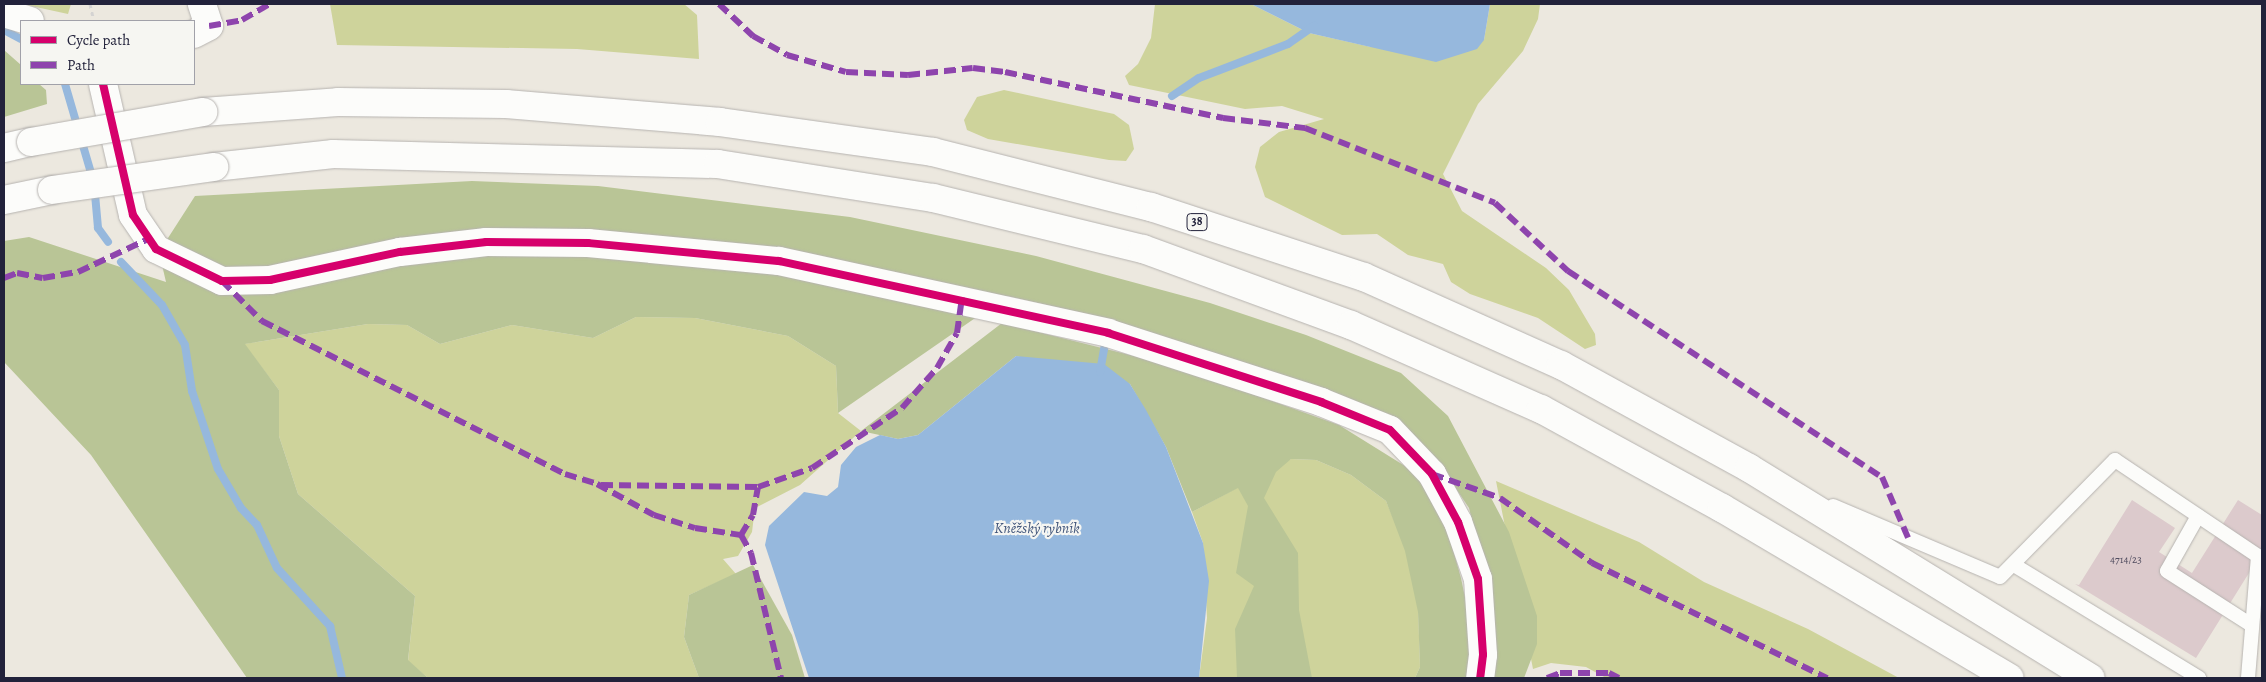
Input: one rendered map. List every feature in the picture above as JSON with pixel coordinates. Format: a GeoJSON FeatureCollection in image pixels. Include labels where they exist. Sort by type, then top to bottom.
{"type":"FeatureCollection","features":[{"type":"Feature","properties":{"kind":"main road"},"geometry":{"type":"LineString","coordinates":[[195,33],[209,26],[202,4]]}},
{"type":"Feature","properties":{"kind":"main road"},"geometry":{"type":"LineString","coordinates":[[4,13],[27,20]]}},
{"type":"Feature","properties":{"kind":"main road"},"geometry":{"type":"LineString","coordinates":[[103,85],[133,215],[156,249],[222,281],[270,280],[400,252],[486,242],[588,243],[779,261],[1108,333],[1322,402],[1390,430],[1432,474],[1458,522],[1475,569],[1484,655],[1480,678]]}},
{"type":"Feature","properties":{"kind":"main road","name":"38"},"geometry":{"type":"LineString","coordinates":[[4,148],[203,112],[338,102],[506,104],[720,122],[933,152],[1151,207],[1364,277],[1561,365],[1749,468],[2091,678]]}},
{"type":"Feature","properties":{"kind":"main road"},"geometry":{"type":"LineString","coordinates":[[4,200],[52,190],[214,167],[333,154],[718,164],[933,198],[1143,248],[1351,326],[1541,409],[1722,508],[2010,678]]}},
{"type":"Feature","properties":{"kind":"lane"},"geometry":{"type":"LineString","coordinates":[[1749,468],[1977,571],[2000,578],[2114,460],[2258,556],[2250,624],[2248,678]]}},
{"type":"Feature","properties":{"kind":"lane"},"geometry":{"type":"LineString","coordinates":[[2198,516],[2167,571],[2250,624]]}},
{"type":"Feature","properties":{"kind":"lane"},"geometry":{"type":"LineString","coordinates":[[2014,565],[2199,678]]}},
{"type":"Feature","properties":{"kind":"path"},"geometry":{"type":"LineString","coordinates":[[90,4],[94,20]]}},
{"type":"Feature","properties":{"kind":"green space"},"geometry":{"type":"Polygon","coordinates":[[[22,4],[71,4],[68,14],[22,4]]]}},
{"type":"Feature","properties":{"kind":"green space"},"geometry":{"type":"Polygon","coordinates":[[[330,4],[684,4],[697,15],[699,59],[577,49],[337,45],[330,4]]]}},
{"type":"Feature","properties":{"kind":"green space"},"geometry":{"type":"Polygon","coordinates":[[[1155,4],[1251,4],[1309,33],[1371,47],[1484,40],[1490,4],[1540,4],[1538,19],[1523,51],[1478,104],[1443,174],[1462,211],[1546,268],[1569,290],[1595,334],[1596,345],[1585,349],[1538,318],[1470,294],[1451,282],[1443,264],[1408,255],[1377,234],[1342,235],[1265,197],[1255,167],[1260,147],[1279,132],[1324,119],[1282,106],[1245,109],[1129,85],[1125,76],[1138,64],[1151,38],[1155,4]]]}},
{"type":"Feature","properties":{"kind":"green space"},"geometry":{"type":"Polygon","coordinates":[[[4,50],[20,64],[20,85],[40,85],[46,90],[47,104],[4,117],[4,50]]]}},
{"type":"Feature","properties":{"kind":"green space"},"geometry":{"type":"Polygon","coordinates":[[[1004,90],[1114,114],[1129,125],[1134,149],[1126,161],[1109,160],[988,139],[967,130],[964,120],[977,97],[1004,90]]]}},
{"type":"Feature","properties":{"kind":"green space"},"geometry":{"type":"Polygon","coordinates":[[[472,181],[598,186],[850,217],[1036,256],[1210,303],[1306,335],[1401,373],[1448,416],[1509,532],[1537,616],[1537,644],[1524,678],[1489,678],[1493,607],[1469,508],[1434,456],[1361,405],[1103,318],[1007,296],[838,413],[836,366],[788,336],[695,318],[636,317],[593,338],[512,325],[440,344],[407,325],[368,324],[245,344],[279,390],[279,436],[298,494],[415,596],[408,660],[428,678],[247,678],[91,455],[4,362],[4,241],[29,237],[166,282],[159,252],[195,196],[472,181]]]}},
{"type":"Feature","properties":{"kind":"green space"},"geometry":{"type":"Polygon","coordinates":[[[636,317],[695,318],[788,336],[836,366],[838,413],[861,431],[800,485],[755,508],[752,532],[738,556],[723,559],[736,574],[689,595],[684,637],[699,678],[428,678],[408,661],[415,596],[298,494],[279,436],[279,390],[244,344],[368,324],[407,325],[440,344],[512,325],[593,338],[636,317]]]}},
{"type":"Feature","properties":{"kind":"green space"},"geometry":{"type":"Polygon","coordinates":[[[1002,323],[1174,366],[1339,425],[1413,471],[1445,521],[1461,578],[1470,622],[1471,678],[1415,678],[1420,667],[1418,612],[1405,551],[1386,501],[1351,475],[1316,460],[1291,459],[1276,472],[1264,498],[1298,553],[1299,610],[1312,678],[1237,678],[1235,629],[1254,586],[1236,573],[1248,506],[1238,488],[1192,512],[1166,447],[1130,384],[1016,356],[918,435],[898,439],[861,431],[1002,323]]]}},
{"type":"Feature","properties":{"kind":"green space"},"geometry":{"type":"Polygon","coordinates":[[[1291,459],[1316,460],[1351,475],[1386,501],[1417,575],[1420,667],[1415,678],[1199,678],[1207,618],[1203,543],[1192,512],[1291,459]]]}},
{"type":"Feature","properties":{"kind":"green space"},"geometry":{"type":"Polygon","coordinates":[[[1496,481],[1639,542],[1704,582],[1808,629],[1899,678],[1606,678],[1586,667],[1551,663],[1533,669],[1496,481]]]}},
{"type":"Feature","properties":{"kind":"green space"},"geometry":{"type":"Polygon","coordinates":[[[753,565],[792,635],[805,678],[699,678],[684,637],[689,595],[753,565]]]}},
{"type":"Feature","properties":{"kind":"water"},"geometry":{"type":"Polygon","coordinates":[[[1251,4],[1490,4],[1484,40],[1477,49],[1436,62],[1309,33],[1251,4]]]}},
{"type":"Feature","properties":{"kind":"water","name":"Kněžský rybník"},"geometry":{"type":"Polygon","coordinates":[[[1016,356],[1104,364],[1130,384],[1146,410],[1166,447],[1203,543],[1209,581],[1199,678],[809,678],[765,545],[769,526],[804,492],[827,496],[838,487],[841,465],[856,447],[880,435],[898,439],[918,435],[1016,356]]]}},
{"type":"Feature","properties":{"kind":"building"},"geometry":{"type":"Polygon","coordinates":[[[2132,500],[2175,528],[2159,552],[2192,573],[2238,500],[2262,515],[2262,552],[2196,658],[2075,584],[2079,585],[2132,500]]]}},
{"type":"Feature","properties":{"kind":"waterway"},"geometry":{"type":"LineString","coordinates":[[1172,96],[1199,78],[1288,44],[1314,26]]}},
{"type":"Feature","properties":{"kind":"waterway"},"geometry":{"type":"LineString","coordinates":[[4,30],[20,38]]}},
{"type":"Feature","properties":{"kind":"waterway"},"geometry":{"type":"LineString","coordinates":[[65,85],[94,183],[98,228],[108,242]]}},
{"type":"Feature","properties":{"kind":"waterway"},"geometry":{"type":"LineString","coordinates":[[121,262],[162,305],[185,345],[192,391],[218,469],[241,508],[257,525],[277,568],[330,626],[342,678]]}},
{"type":"Feature","properties":{"kind":"waterway"},"geometry":{"type":"LineString","coordinates":[[1100,372],[1105,343]]}},
{"type":"Feature","properties":{"kind":"marked path"},"geometry":{"type":"LineString","coordinates":[[209,26],[242,20],[270,4]]}},
{"type":"Feature","properties":{"kind":"marked path"},"geometry":{"type":"LineString","coordinates":[[719,4],[753,36],[787,55],[846,72],[908,75],[973,68],[1005,72],[1223,118],[1305,128],[1495,203],[1568,271],[1882,477],[1909,540]]}},
{"type":"Feature","properties":{"kind":"marked path"},"geometry":{"type":"LineString","coordinates":[[4,278],[17,273],[43,278],[78,272],[148,239]]}},
{"type":"Feature","properties":{"kind":"marked path"},"geometry":{"type":"LineString","coordinates":[[222,281],[262,321],[565,474],[597,484],[654,515],[695,528],[741,535],[751,553],[781,678]]}},
{"type":"Feature","properties":{"kind":"marked path"},"geometry":{"type":"LineString","coordinates":[[601,485],[758,487],[812,468],[902,408],[937,368],[957,333],[962,297]]}},
{"type":"Feature","properties":{"kind":"marked path"},"geometry":{"type":"LineString","coordinates":[[1432,474],[1500,498],[1592,563],[1827,678]]}},
{"type":"Feature","properties":{"kind":"marked path"},"geometry":{"type":"LineString","coordinates":[[741,535],[753,515],[758,487]]}},
{"type":"Feature","properties":{"kind":"marked path"},"geometry":{"type":"LineString","coordinates":[[1547,678],[1560,673],[1609,673],[1619,678]]}},
{"type":"Feature","properties":{"kind":"cycle path"},"geometry":{"type":"LineString","coordinates":[[103,85],[133,215],[156,249],[222,281],[270,280],[400,252],[486,242],[588,243],[779,261],[1108,333],[1321,402],[1390,430],[1432,474],[1458,522],[1478,579],[1483,655],[1480,678]]}}]}
